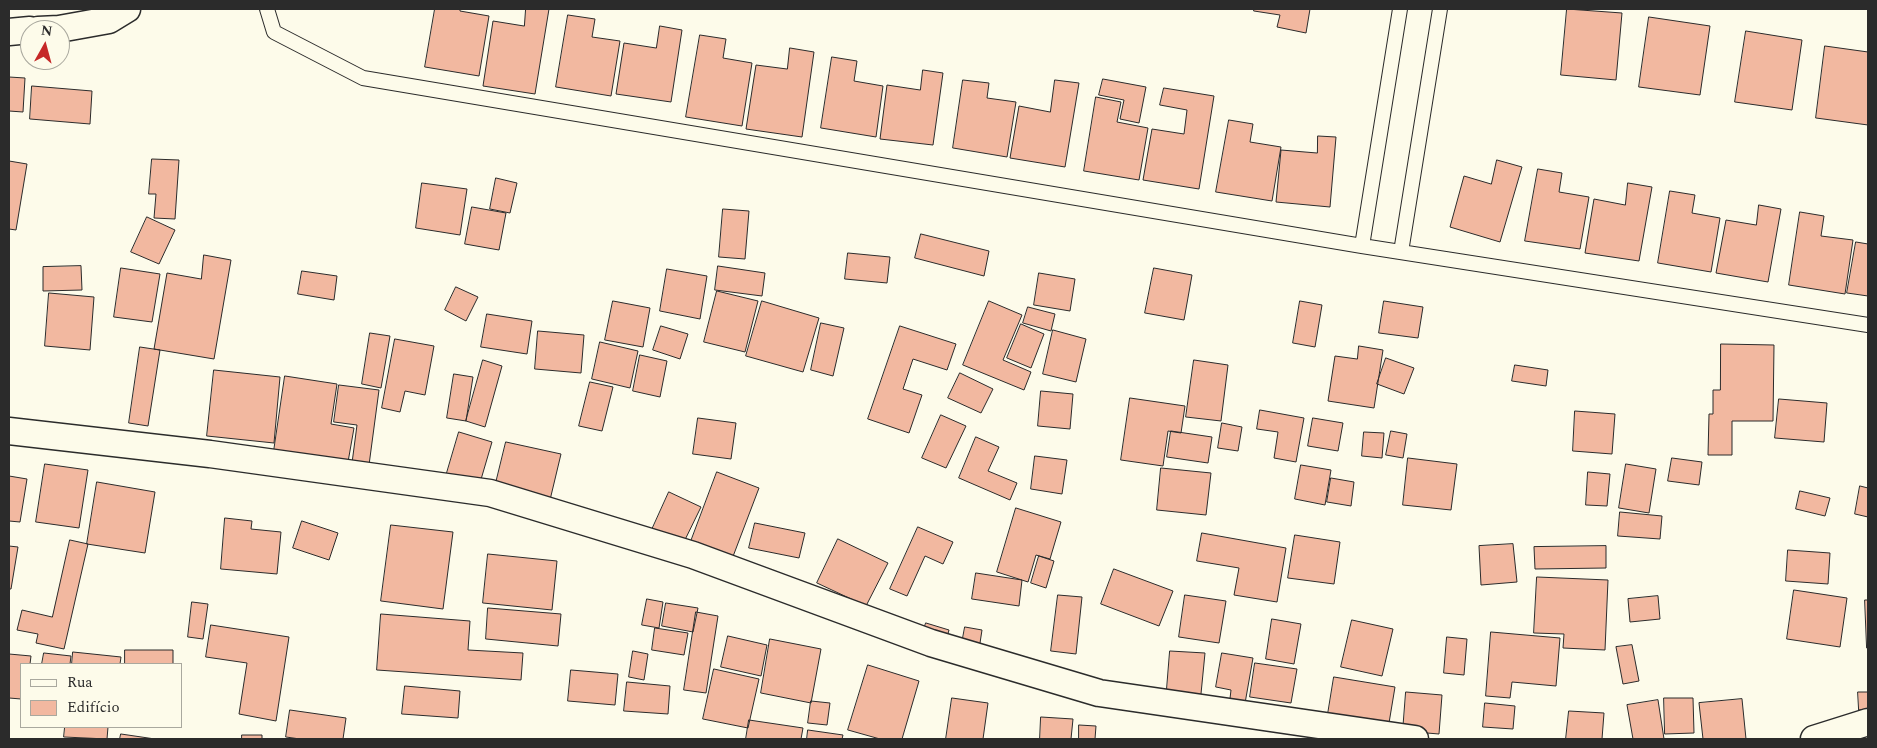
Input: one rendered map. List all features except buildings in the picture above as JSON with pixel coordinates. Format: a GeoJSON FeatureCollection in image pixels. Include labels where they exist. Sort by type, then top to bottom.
{"type":"FeatureCollection","features":[{"type":"Feature","properties":{"kind":"street"},"geometry":{"type":"LineString","coordinates":[[70,27],[109,20],[127,9]]}},
{"type":"Feature","properties":{"kind":"street"},"geometry":{"type":"LineString","coordinates":[[9,431],[210,454],[490,493],[693,555],[931,643],[1099,693],[1415,739]]}},
{"type":"Feature","properties":{"kind":"street"},"geometry":{"type":"LineString","coordinates":[[1814,739],[1868,722]]}},
{"type":"Feature","properties":{"kind":"lane"},"geometry":{"type":"LineString","coordinates":[[267,9],[274,32],[363,78],[1362,246],[1868,325]]}},
{"type":"Feature","properties":{"kind":"lane"},"geometry":{"type":"LineString","coordinates":[[1362,246],[1400,9]]}},
{"type":"Feature","properties":{"kind":"lane"},"geometry":{"type":"LineString","coordinates":[[1401,252],[1440,9]]}}]}
